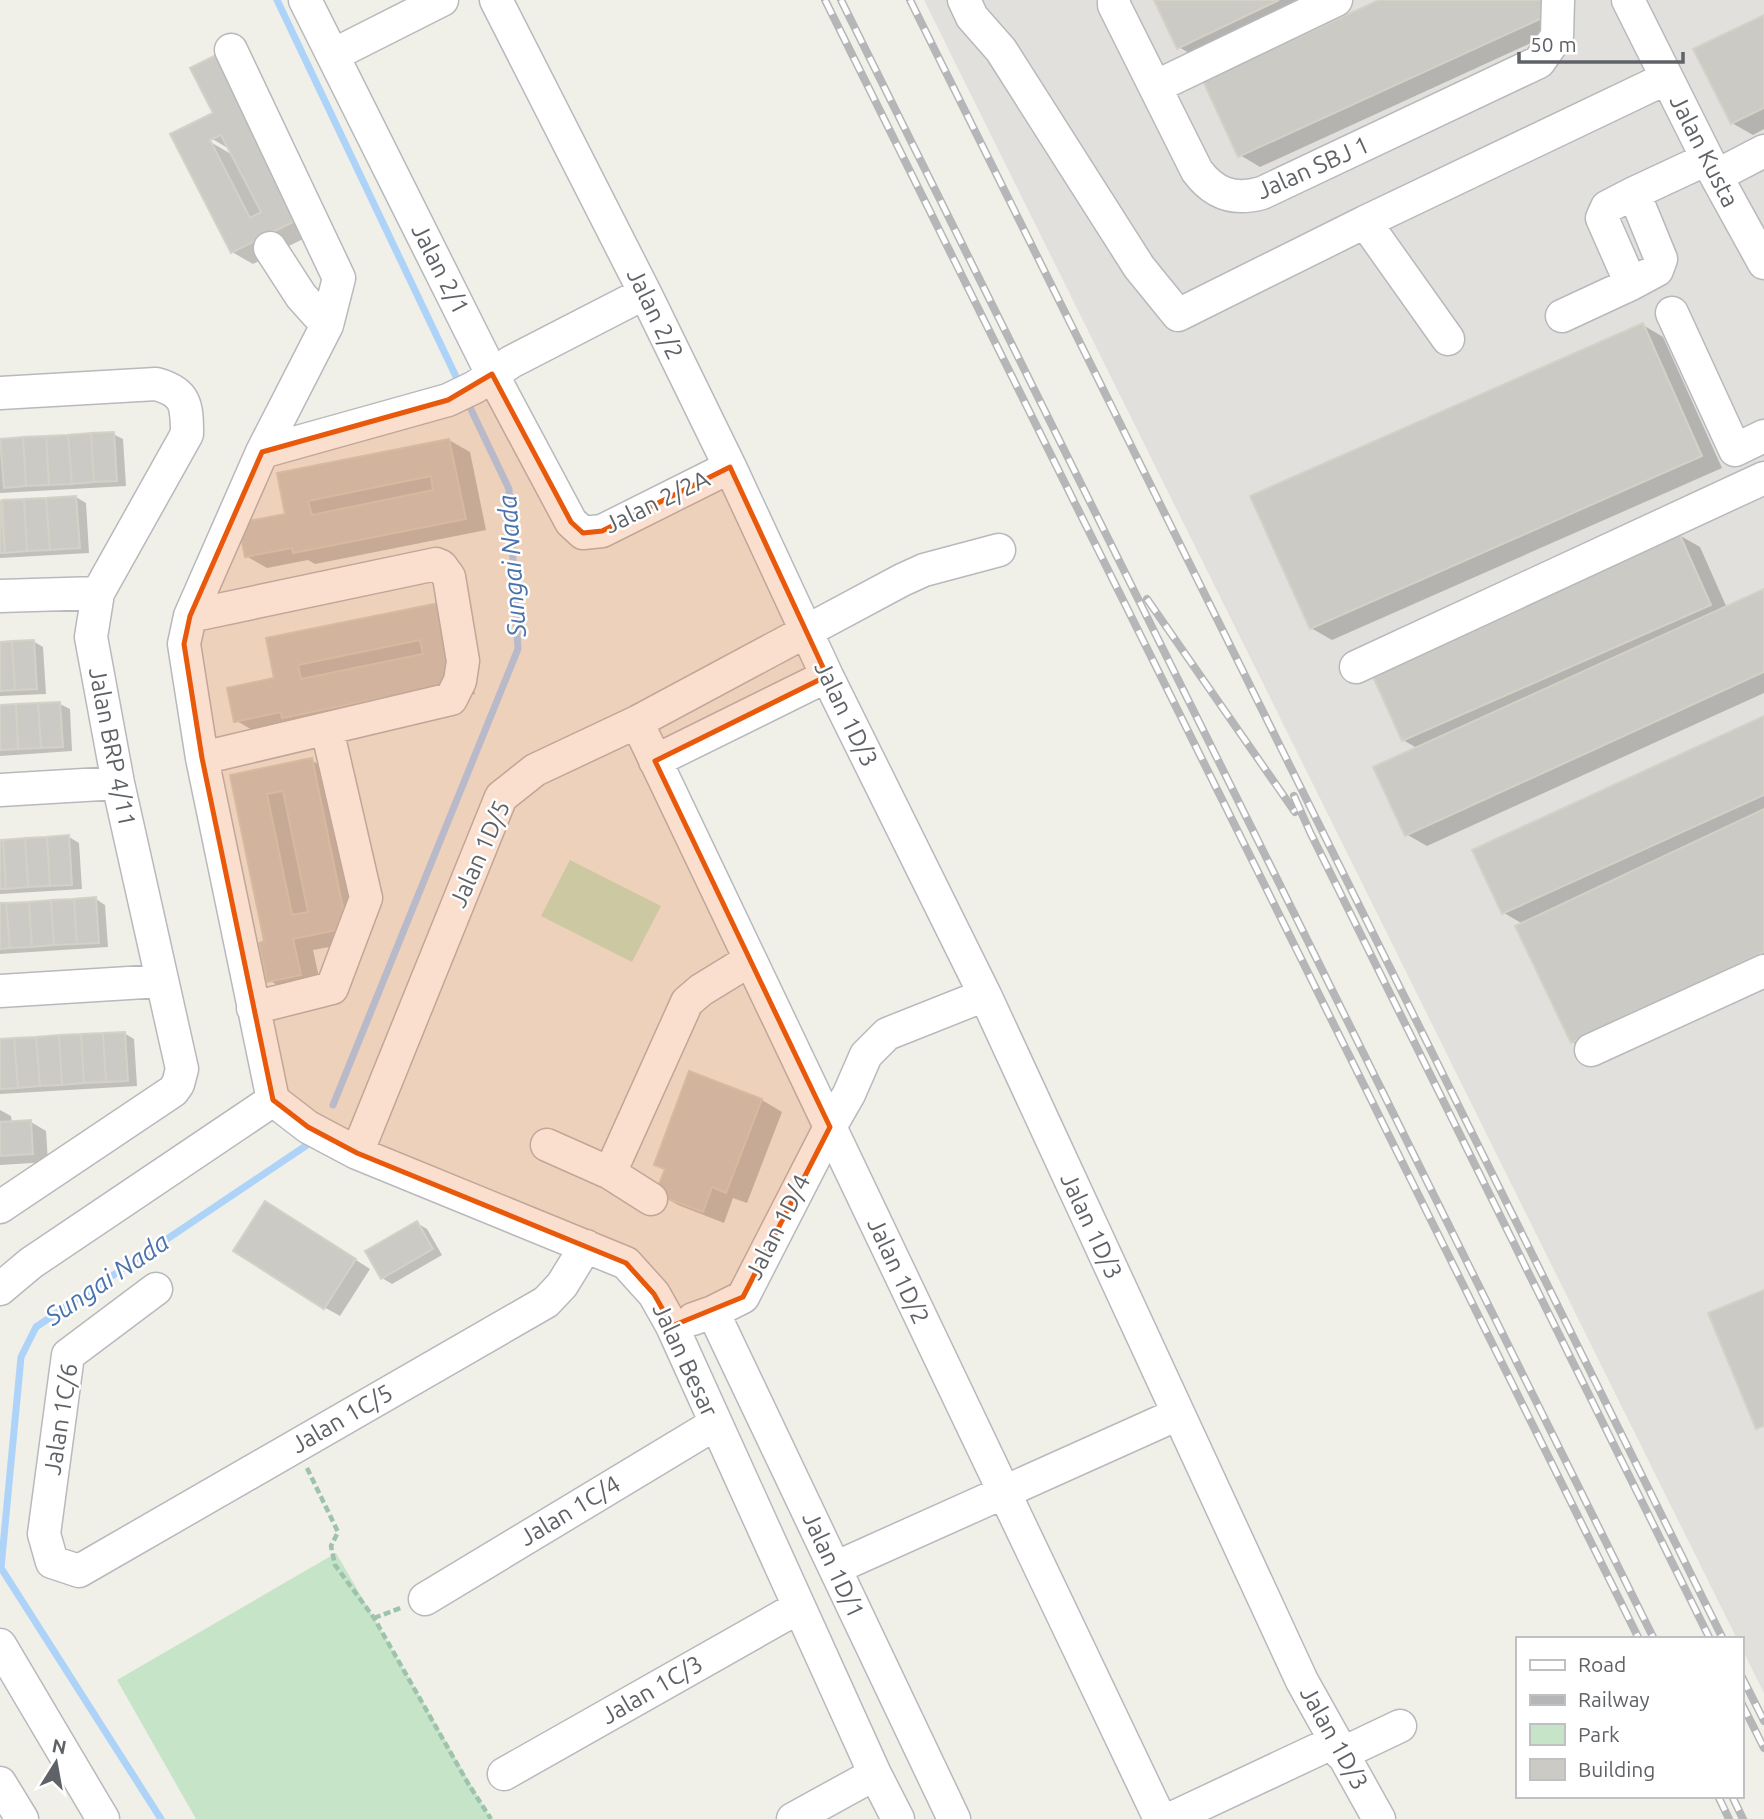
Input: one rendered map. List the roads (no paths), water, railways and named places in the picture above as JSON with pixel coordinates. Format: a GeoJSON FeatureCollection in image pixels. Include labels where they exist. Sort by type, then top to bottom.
{"type":"FeatureCollection","features":[{"type":"Feature","properties":{"kind":"street","name":"Jalan 2/1"},"geometry":{"type":"LineString","coordinates":[[305,0],[333,55],[472,387],[571,522],[583,533]]}},
{"type":"Feature","properties":{"kind":"street"},"geometry":{"type":"LineString","coordinates":[[333,55],[442,0]]}},
{"type":"Feature","properties":{"kind":"street","name":"Jalan 2/2"},"geometry":{"type":"LineString","coordinates":[[496,0],[645,293],[806,631]]}},
{"type":"Feature","properties":{"kind":"street"},"geometry":{"type":"LineString","coordinates":[[964,0],[972,17],[1001,50],[1139,267],[1178,315],[1365,222],[1667,78]]}},
{"type":"Feature","properties":{"kind":"street","name":"Jalan SBJ 1"},"geometry":{"type":"LineString","coordinates":[[1114,0],[1114,5],[1197,170],[1206,183],[1225,195],[1247,197],[1262,193],[1539,62],[1557,36],[1559,0]]}},
{"type":"Feature","properties":{"kind":"street"},"geometry":{"type":"LineString","coordinates":[[1155,87],[1335,0]]}},
{"type":"Feature","properties":{"kind":"street","name":"Jalan Kusta"},"geometry":{"type":"LineString","coordinates":[[1628,0],[1712,167],[1764,262]]}},
{"type":"Feature","properties":{"kind":"street"},"geometry":{"type":"LineString","coordinates":[[0,1289],[30,1263],[273,1100],[202,758],[184,643],[190,616],[262,452],[327,324],[339,278],[231,50]]}},
{"type":"Feature","properties":{"kind":"street"},"geometry":{"type":"LineString","coordinates":[[1562,316],[1657,270],[1661,258],[1634,193],[1764,151]]}},
{"type":"Feature","properties":{"kind":"street"},"geometry":{"type":"LineString","coordinates":[[1365,222],[1448,339]]}},
{"type":"Feature","properties":{"kind":"street"},"geometry":{"type":"LineString","coordinates":[[270,248],[301,296],[327,324]]}},
{"type":"Feature","properties":{"kind":"street"},"geometry":{"type":"LineString","coordinates":[[262,452],[472,387],[511,362],[645,293]]}},
{"type":"Feature","properties":{"kind":"street"},"geometry":{"type":"LineString","coordinates":[[1672,313],[1735,450],[1764,436]]}},
{"type":"Feature","properties":{"kind":"street","name":"Jalan BRP 4/11"},"geometry":{"type":"LineString","coordinates":[[0,393],[156,384],[172,388],[183,399],[187,414],[187,433],[98,593],[91,637],[118,783],[182,1069],[173,1091],[0,1207]]}},
{"type":"Feature","properties":{"kind":"street","name":"Jalan 2/2A"},"geometry":{"type":"LineString","coordinates":[[583,533],[602,531],[730,467]]}},
{"type":"Feature","properties":{"kind":"street"},"geometry":{"type":"LineString","coordinates":[[1356,667],[1764,478]]}},
{"type":"Feature","properties":{"kind":"street","name":"Jalan 1D/5"},"geometry":{"type":"LineString","coordinates":[[357,1153],[501,797],[535,770],[636,722],[924,570],[999,551]]}},
{"type":"Feature","properties":{"kind":"street"},"geometry":{"type":"LineString","coordinates":[[190,616],[436,564],[449,576],[463,661],[460,681],[451,699],[202,758]]}},
{"type":"Feature","properties":{"kind":"street"},"geometry":{"type":"LineString","coordinates":[[0,596],[98,593]]}},
{"type":"Feature","properties":{"kind":"street","name":"Jalan 1D/3"},"geometry":{"type":"LineString","coordinates":[[806,631],[985,995],[1302,1681],[1379,1819]]}},
{"type":"Feature","properties":{"kind":"street"},"geometry":{"type":"LineString","coordinates":[[655,761],[827,676]]}},
{"type":"Feature","properties":{"kind":"street","name":"Jalan 1D/2"},"geometry":{"type":"LineString","coordinates":[[636,722],[1160,1819]]}},
{"type":"Feature","properties":{"kind":"street"},"geometry":{"type":"LineString","coordinates":[[253,1008],[332,988],[366,898],[327,729]]}},
{"type":"Feature","properties":{"kind":"street"},"geometry":{"type":"LineString","coordinates":[[0,790],[118,783]]}},
{"type":"Feature","properties":{"kind":"street"},"geometry":{"type":"LineString","coordinates":[[610,1173],[687,1002],[701,990],[750,960]]}},
{"type":"Feature","properties":{"kind":"street"},"geometry":{"type":"LineString","coordinates":[[1591,1050],[1764,971]]}},
{"type":"Feature","properties":{"kind":"street"},"geometry":{"type":"LineString","coordinates":[[0,991],[161,981]]}},
{"type":"Feature","properties":{"kind":"street","name":"Jalan 1D/4"},"geometry":{"type":"LineString","coordinates":[[671,1326],[713,1312],[743,1297],[849,1094],[866,1055],[887,1034],[985,995]]}},
{"type":"Feature","properties":{"kind":"street","name":"Jalan Besar"},"geometry":{"type":"LineString","coordinates":[[273,1100],[308,1127],[357,1153],[626,1263],[654,1294],[898,1819]]}},
{"type":"Feature","properties":{"kind":"street"},"geometry":{"type":"LineString","coordinates":[[547,1145],[610,1173],[652,1199]]}},
{"type":"Feature","properties":{"kind":"street","name":"Jalan 1C/5"},"geometry":{"type":"LineString","coordinates":[[79,1571],[546,1302],[562,1285],[586,1246]]}},
{"type":"Feature","properties":{"kind":"street","name":"Jalan 1C/6"},"geometry":{"type":"LineString","coordinates":[[79,1571],[52,1562],[44,1534],[68,1355],[156,1289]]}},
{"type":"Feature","properties":{"kind":"street","name":"Jalan 1D/1"},"geometry":{"type":"LineString","coordinates":[[713,1312],[954,1819]]}},
{"type":"Feature","properties":{"kind":"street"},"geometry":{"type":"LineString","coordinates":[[835,1568],[1178,1414]]}},
{"type":"Feature","properties":{"kind":"street","name":"Jalan 1C/4"},"geometry":{"type":"LineString","coordinates":[[425,1599],[715,1424]]}},
{"type":"Feature","properties":{"kind":"street","name":"Jalan 1C/3"},"geometry":{"type":"LineString","coordinates":[[504,1774],[799,1607]]}},
{"type":"Feature","properties":{"kind":"street"},"geometry":{"type":"LineString","coordinates":[[0,1645],[103,1819]]}},
{"type":"Feature","properties":{"kind":"street"},"geometry":{"type":"LineString","coordinates":[[1170,1819],[1338,1748],[1400,1726]]}},
{"type":"Feature","properties":{"kind":"street"},"geometry":{"type":"LineString","coordinates":[[793,1819],[875,1774]]}},
{"type":"Feature","properties":{"kind":"street"},"geometry":{"type":"LineString","coordinates":[[0,1783],[22,1819]]}},
{"type":"Feature","properties":{"kind":"waterway","name":"Sungai Nada"},"geometry":{"type":"LineString","coordinates":[[277,0],[460,385]]}},
{"type":"Feature","properties":{"kind":"waterway","name":"Sungai Nada"},"geometry":{"type":"LineString","coordinates":[[333,1105],[518,649],[509,489],[466,399]]}},
{"type":"Feature","properties":{"kind":"waterway","name":"Sungai Nada"},"geometry":{"type":"LineString","coordinates":[[161,1819],[1,1568],[21,1357],[36,1327],[313,1141]]}},
{"type":"Feature","properties":{"kind":"railway"},"geometry":{"type":"LineString","coordinates":[[825,0],[1638,1637]]}},
{"type":"Feature","properties":{"kind":"railway"},"geometry":{"type":"LineString","coordinates":[[841,0],[1653,1637]]}},
{"type":"Feature","properties":{"kind":"railway"},"geometry":{"type":"LineString","coordinates":[[910,0],[1722,1637]]}},
{"type":"Feature","properties":{"kind":"railway"},"geometry":{"type":"LineString","coordinates":[[1147,599],[1295,812]]}},
{"type":"Feature","properties":{"kind":"railway"},"geometry":{"type":"LineString","coordinates":[[1294,796],[1709,1637]]}},
{"type":"Feature","properties":{"kind":"railway"},"geometry":{"type":"LineString","coordinates":[[1743,1679],[1764,1721]]}},
{"type":"Feature","properties":{"kind":"railway"},"geometry":{"type":"LineString","coordinates":[[1743,1706],[1764,1748]]}},
{"type":"Feature","properties":{"kind":"railway"},"geometry":{"type":"LineString","coordinates":[[1719,1798],[1729,1819]]}},
{"type":"Feature","properties":{"kind":"railway"},"geometry":{"type":"LineString","coordinates":[[1733,1798],[1743,1819]]}}]}
